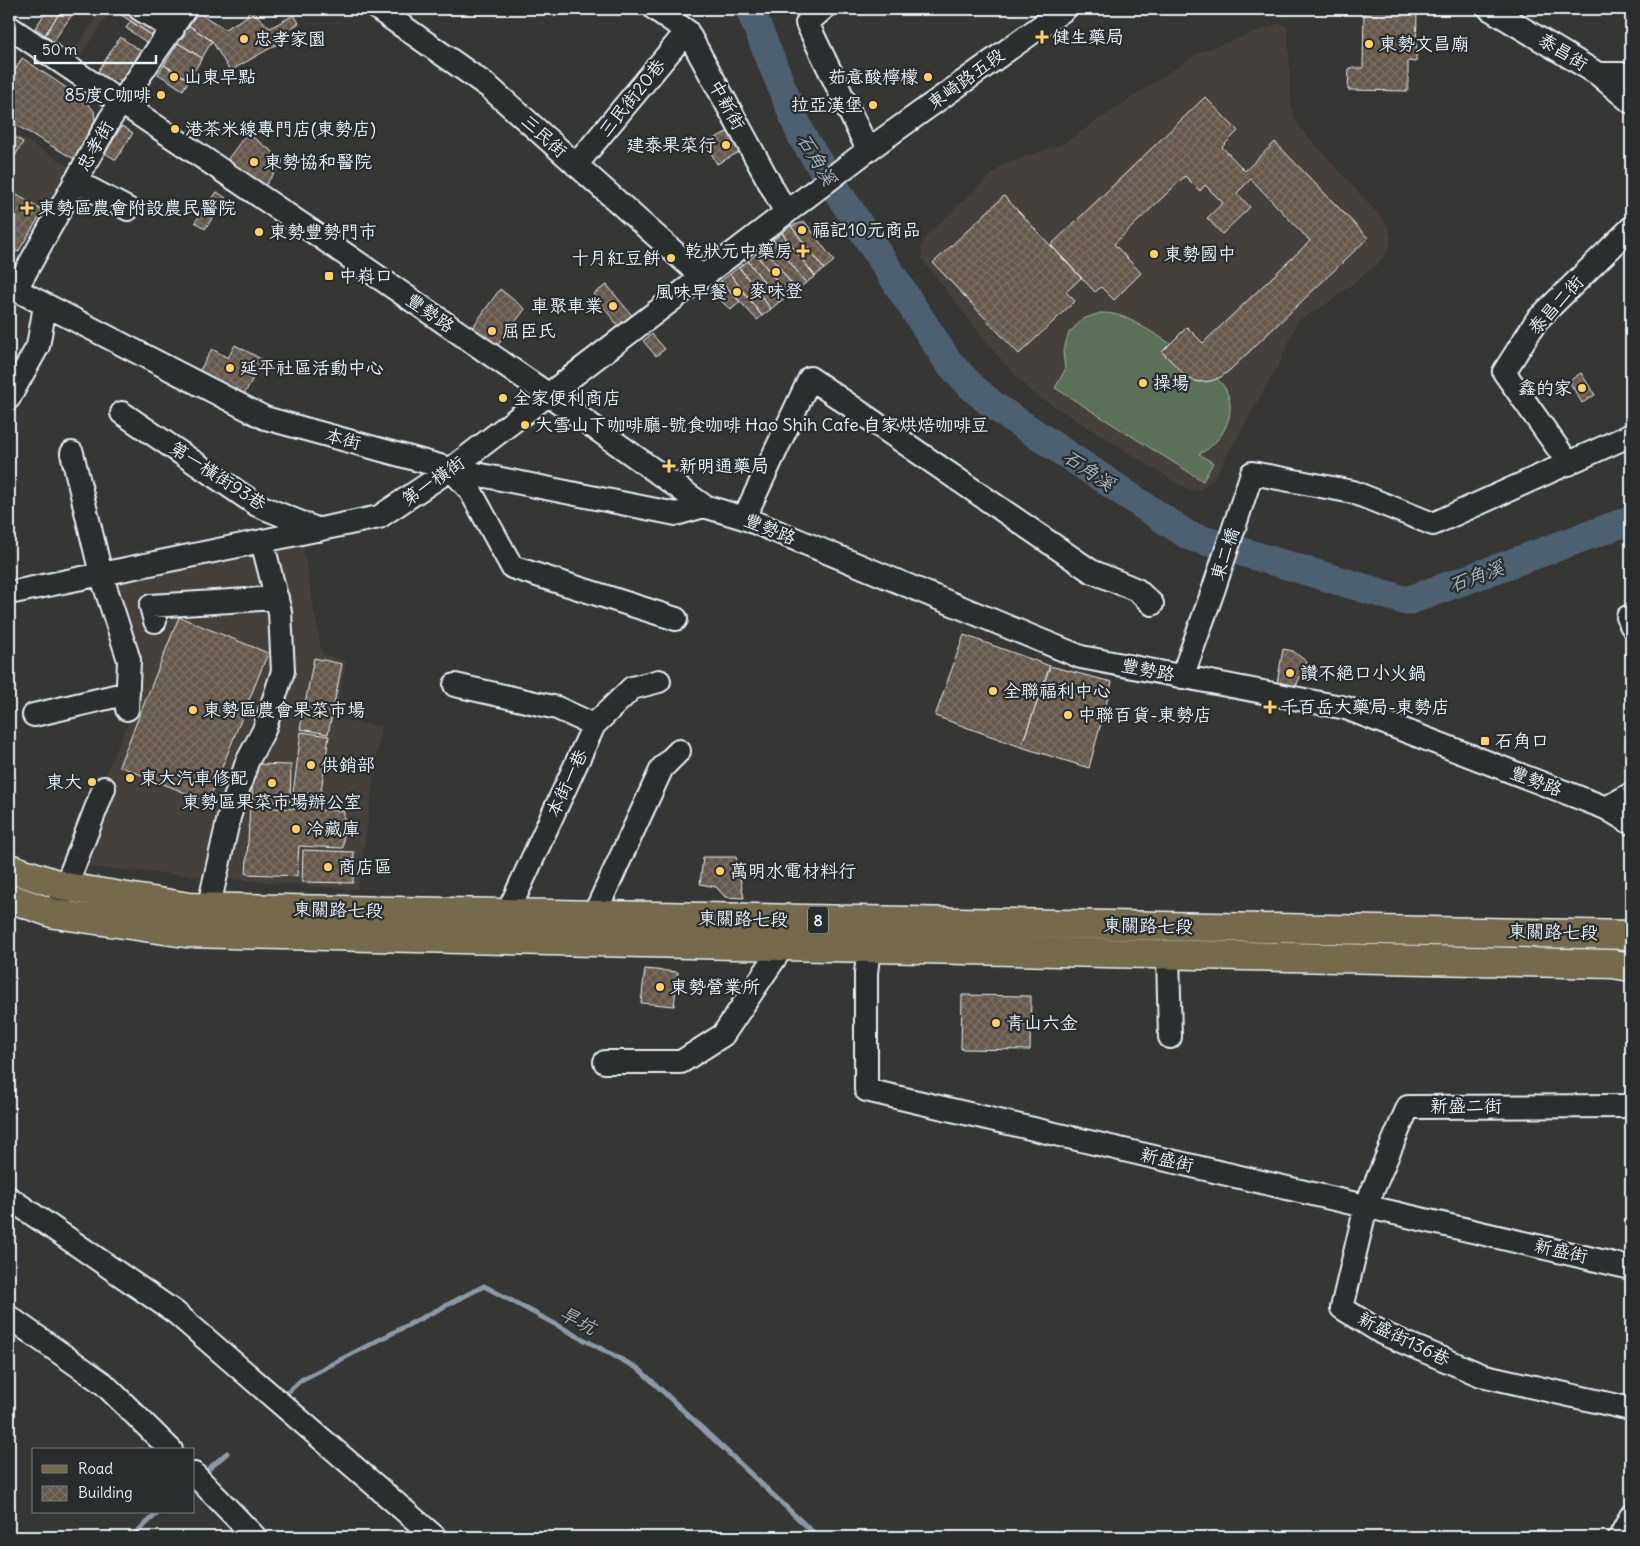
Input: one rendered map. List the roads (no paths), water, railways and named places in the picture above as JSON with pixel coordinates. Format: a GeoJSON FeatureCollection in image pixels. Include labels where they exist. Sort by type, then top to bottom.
{"type":"FeatureCollection","features":[{"type":"Feature","properties":{"kind":"main road","name":"東關路七段"},"geometry":{"type":"LineString","coordinates":[[9,868],[66,887],[189,907],[594,915],[1168,954],[1613,964],[1631,967]]}},
{"type":"Feature","properties":{"kind":"main road","name":"東關路七段"},"geometry":{"type":"LineString","coordinates":[[9,898],[55,914],[185,933],[783,946],[871,934],[1631,935]]}},
{"type":"Feature","properties":{"kind":"street"},"geometry":{"type":"LineString","coordinates":[[140,9],[173,29]]}},
{"type":"Feature","properties":{"kind":"street","name":"忠孝街"},"geometry":{"type":"LineString","coordinates":[[12,288],[110,119],[186,9]]}},
{"type":"Feature","properties":{"kind":"street","name":"中新街"},"geometry":{"type":"LineString","coordinates":[[655,9],[687,31],[786,213]]}},
{"type":"Feature","properties":{"kind":"street"},"geometry":{"type":"LineString","coordinates":[[823,9],[806,23],[868,150]]}},
{"type":"Feature","properties":{"kind":"street","name":"東崎路五段"},"geometry":{"type":"LineString","coordinates":[[786,213],[868,150],[1065,9]]}},
{"type":"Feature","properties":{"kind":"street","name":"泰昌街"},"geometry":{"type":"LineString","coordinates":[[1490,9],[1598,74],[1631,102]]}},
{"type":"Feature","properties":{"kind":"street","name":"三民街"},"geometry":{"type":"LineString","coordinates":[[387,11],[489,87],[701,276]]}},
{"type":"Feature","properties":{"kind":"street","name":"豐勢路"},"geometry":{"type":"LineString","coordinates":[[9,27],[319,236],[549,395],[704,506],[744,518],[1081,657],[1346,708],[1606,808],[1631,823]]}},
{"type":"Feature","properties":{"kind":"street","name":"三民街20巷"},"geometry":{"type":"LineString","coordinates":[[576,165],[687,31]]}},
{"type":"Feature","properties":{"kind":"street"},"geometry":{"type":"LineString","coordinates":[[1598,74],[1631,74]]}},
{"type":"Feature","properties":{"kind":"street"},"geometry":{"type":"LineString","coordinates":[[75,181],[128,209]]}},
{"type":"Feature","properties":{"kind":"street","name":"第一橫街"},"geometry":{"type":"LineString","coordinates":[[9,593],[379,517],[451,469],[701,276],[786,213]]}},
{"type":"Feature","properties":{"kind":"street","name":"泰昌二街"},"geometry":{"type":"LineString","coordinates":[[1569,464],[1504,372],[1538,320],[1631,228]]}},
{"type":"Feature","properties":{"kind":"street","name":"本街"},"geometry":{"type":"LineString","coordinates":[[12,288],[265,418],[451,469],[676,514],[704,506]]}},
{"type":"Feature","properties":{"kind":"street"},"geometry":{"type":"LineString","coordinates":[[9,398],[38,346],[44,306]]}},
{"type":"Feature","properties":{"kind":"street"},"geometry":{"type":"LineString","coordinates":[[744,518],[810,378],[1091,571],[1137,590],[1152,604]]}},
{"type":"Feature","properties":{"kind":"street","name":"第一橫街93巷"},"geometry":{"type":"LineString","coordinates":[[122,413],[257,505],[319,530]]}},
{"type":"Feature","properties":{"kind":"street"},"geometry":{"type":"LineString","coordinates":[[1569,464],[1631,435]]}},
{"type":"Feature","properties":{"kind":"street"},"geometry":{"type":"LineString","coordinates":[[34,715],[127,701],[129,660],[101,574],[72,453]]}},
{"type":"Feature","properties":{"kind":"street","name":"東二橋"},"geometry":{"type":"LineString","coordinates":[[1182,677],[1252,473],[1353,492],[1433,524],[1569,464]]}},
{"type":"Feature","properties":{"kind":"street"},"geometry":{"type":"LineString","coordinates":[[451,469],[470,490],[512,567],[676,619]]}},
{"type":"Feature","properties":{"kind":"street"},"geometry":{"type":"LineString","coordinates":[[203,933],[229,817],[247,762],[264,730],[282,671],[280,612],[262,541]]}},
{"type":"Feature","properties":{"kind":"street"},"geometry":{"type":"LineString","coordinates":[[155,621],[151,606],[277,598]]}},
{"type":"Feature","properties":{"kind":"street","name":"本街一巷"},"geometry":{"type":"LineString","coordinates":[[507,914],[594,725],[632,688],[658,681]]}},
{"type":"Feature","properties":{"kind":"street"},"geometry":{"type":"LineString","coordinates":[[455,685],[557,708],[594,725]]}},
{"type":"Feature","properties":{"kind":"street"},"geometry":{"type":"LineString","coordinates":[[594,915],[662,768],[679,751]]}},
{"type":"Feature","properties":{"kind":"street"},"geometry":{"type":"LineString","coordinates":[[55,914],[104,788]]}},
{"type":"Feature","properties":{"kind":"street"},"geometry":{"type":"LineString","coordinates":[[1606,808],[1631,794]]}},
{"type":"Feature","properties":{"kind":"street","name":"新盛街"},"geometry":{"type":"LineString","coordinates":[[871,934],[866,972],[866,1090],[1631,1268]]}},
{"type":"Feature","properties":{"kind":"street"},"geometry":{"type":"LineString","coordinates":[[605,1062],[681,1062],[723,1035],[783,946]]}},
{"type":"Feature","properties":{"kind":"street"},"geometry":{"type":"LineString","coordinates":[[1168,954],[1170,1037]]}},
{"type":"Feature","properties":{"kind":"street","name":"新盛二街"},"geometry":{"type":"LineString","coordinates":[[1366,1206],[1408,1107],[1631,1106]]}},
{"type":"Feature","properties":{"kind":"street"},"geometry":{"type":"LineString","coordinates":[[9,1198],[176,1313],[435,1537]]}},
{"type":"Feature","properties":{"kind":"street","name":"新盛街136巷"},"geometry":{"type":"LineString","coordinates":[[1366,1206],[1342,1308],[1382,1334],[1481,1375],[1631,1408]]}},
{"type":"Feature","properties":{"kind":"street"},"geometry":{"type":"LineString","coordinates":[[9,1317],[104,1384],[169,1448]]}},
{"type":"Feature","properties":{"kind":"street"},"geometry":{"type":"LineString","coordinates":[[195,1475],[255,1537]]}},
{"type":"Feature","properties":{"kind":"street"},"geometry":{"type":"LineString","coordinates":[[1620,1537],[1631,1516]]}},
{"type":"Feature","properties":{"kind":"waterway","name":"石角溪"},"geometry":{"type":"LineString","coordinates":[[750,9],[802,137],[949,363],[994,406],[1189,536],[1407,601],[1631,520]]}},
{"type":"Feature","properties":{"kind":"waterway","name":"旱坑"},"geometry":{"type":"LineString","coordinates":[[288,1392],[301,1380],[484,1286],[639,1369],[818,1537]]}},
{"type":"Feature","properties":{"kind":"waterway","name":"旱坑"},"geometry":{"type":"LineString","coordinates":[[203,1474],[227,1453]]}},
{"type":"Feature","properties":{"kind":"waterway","name":"旱坑"},"geometry":{"type":"LineString","coordinates":[[131,1537],[157,1514]]}},
{"type":"Feature","properties":{"kind":"place","name":"健生藥局"},"geometry":{"type":"Point","coordinates":[1042,37]}},
{"type":"Feature","properties":{"kind":"place","name":"忠孝家園"},"geometry":{"type":"Point","coordinates":[244,39]}},
{"type":"Feature","properties":{"kind":"place","name":"東勢文昌廟"},"geometry":{"type":"Point","coordinates":[1369,44]}},
{"type":"Feature","properties":{"kind":"place","name":"山東早點"},"geometry":{"type":"Point","coordinates":[174,77]}},
{"type":"Feature","properties":{"kind":"place","name":"茹意酸檸檬"},"geometry":{"type":"Point","coordinates":[928,77]}},
{"type":"Feature","properties":{"kind":"place","name":"85度C咖啡"},"geometry":{"type":"Point","coordinates":[161,95]}},
{"type":"Feature","properties":{"kind":"place","name":"拉亞漢堡"},"geometry":{"type":"Point","coordinates":[873,105]}},
{"type":"Feature","properties":{"kind":"place","name":"港茶米線專門店(東勢店)"},"geometry":{"type":"Point","coordinates":[175,129]}},
{"type":"Feature","properties":{"kind":"place","name":"建泰果菜行"},"geometry":{"type":"Point","coordinates":[726,145]}},
{"type":"Feature","properties":{"kind":"place","name":"東勢協和醫院"},"geometry":{"type":"Point","coordinates":[254,162]}},
{"type":"Feature","properties":{"kind":"place","name":"東勢區農會附設農民醫院"},"geometry":{"type":"Point","coordinates":[27,208]}},
{"type":"Feature","properties":{"kind":"place","name":"福記10元商品"},"geometry":{"type":"Point","coordinates":[802,230]}},
{"type":"Feature","properties":{"kind":"place","name":"東勢豐勢門市"},"geometry":{"type":"Point","coordinates":[259,232]}},
{"type":"Feature","properties":{"kind":"place","name":"乾狀元中藥房"},"geometry":{"type":"Point","coordinates":[803,251]}},
{"type":"Feature","properties":{"kind":"place","name":"東勢國中"},"geometry":{"type":"Point","coordinates":[1154,254]}},
{"type":"Feature","properties":{"kind":"place","name":"十月紅豆餅"},"geometry":{"type":"Point","coordinates":[671,258]}},
{"type":"Feature","properties":{"kind":"place","name":"麥味登"},"geometry":{"type":"Point","coordinates":[776,272]}},
{"type":"Feature","properties":{"kind":"place","name":"中嵙口"},"geometry":{"type":"Point","coordinates":[329,276]}},
{"type":"Feature","properties":{"kind":"place","name":"風味早餐"},"geometry":{"type":"Point","coordinates":[737,292]}},
{"type":"Feature","properties":{"kind":"place","name":"車聚車業"},"geometry":{"type":"Point","coordinates":[613,306]}},
{"type":"Feature","properties":{"kind":"place","name":"屈臣氏"},"geometry":{"type":"Point","coordinates":[492,331]}},
{"type":"Feature","properties":{"kind":"place","name":"延平社區活動中心"},"geometry":{"type":"Point","coordinates":[230,368]}},
{"type":"Feature","properties":{"kind":"place","name":"操場"},"geometry":{"type":"Point","coordinates":[1143,383]}},
{"type":"Feature","properties":{"kind":"place","name":"鑫的家"},"geometry":{"type":"Point","coordinates":[1582,388]}},
{"type":"Feature","properties":{"kind":"place","name":"全家便利商店"},"geometry":{"type":"Point","coordinates":[503,398]}},
{"type":"Feature","properties":{"kind":"place","name":"大雪山下咖啡廳-號食咖啡 Hao Shih Cafe 自家烘焙咖啡豆"},"geometry":{"type":"Point","coordinates":[525,425]}},
{"type":"Feature","properties":{"kind":"place","name":"新明通藥局"},"geometry":{"type":"Point","coordinates":[669,466]}},
{"type":"Feature","properties":{"kind":"place","name":"讚不絕口小火鍋"},"geometry":{"type":"Point","coordinates":[1290,673]}},
{"type":"Feature","properties":{"kind":"place","name":"全聯福利中心"},"geometry":{"type":"Point","coordinates":[993,691]}},
{"type":"Feature","properties":{"kind":"place","name":"千百岳大藥局-東勢店"},"geometry":{"type":"Point","coordinates":[1270,707]}},
{"type":"Feature","properties":{"kind":"place","name":"東勢區農會果菜市場"},"geometry":{"type":"Point","coordinates":[193,710]}},
{"type":"Feature","properties":{"kind":"place","name":"中聯百貨-東勢店"},"geometry":{"type":"Point","coordinates":[1068,715]}},
{"type":"Feature","properties":{"kind":"place","name":"石角口"},"geometry":{"type":"Point","coordinates":[1485,741]}},
{"type":"Feature","properties":{"kind":"place","name":"供銷部"},"geometry":{"type":"Point","coordinates":[311,765]}},
{"type":"Feature","properties":{"kind":"place","name":"東大汽車修配"},"geometry":{"type":"Point","coordinates":[130,778]}},
{"type":"Feature","properties":{"kind":"place","name":"東大"},"geometry":{"type":"Point","coordinates":[92,782]}},
{"type":"Feature","properties":{"kind":"place","name":"東勢區果菜市場辦公室"},"geometry":{"type":"Point","coordinates":[272,783]}},
{"type":"Feature","properties":{"kind":"place","name":"冷藏庫"},"geometry":{"type":"Point","coordinates":[296,829]}},
{"type":"Feature","properties":{"kind":"place","name":"商店區"},"geometry":{"type":"Point","coordinates":[328,867]}},
{"type":"Feature","properties":{"kind":"place","name":"萬明水電材料行"},"geometry":{"type":"Point","coordinates":[720,871]}},
{"type":"Feature","properties":{"kind":"place","name":"東勢營業所"},"geometry":{"type":"Point","coordinates":[660,987]}},
{"type":"Feature","properties":{"kind":"place","name":"青山六金"},"geometry":{"type":"Point","coordinates":[996,1023]}}]}
